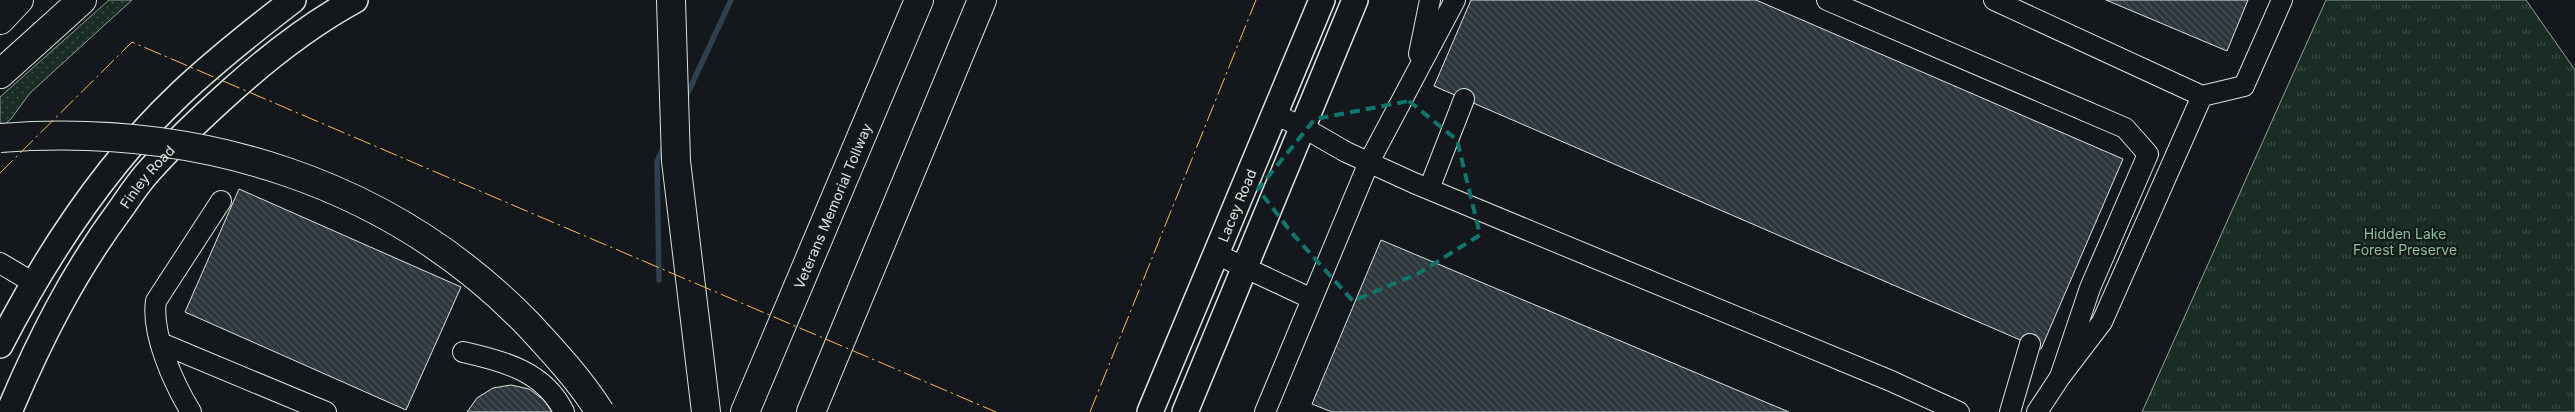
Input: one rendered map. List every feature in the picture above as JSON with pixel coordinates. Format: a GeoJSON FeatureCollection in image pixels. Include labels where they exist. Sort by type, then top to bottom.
{"type":"FeatureCollection","features":[{"type":"Feature","properties":{"kind":"highway"},"geometry":{"type":"LineString","coordinates":[[0,20],[19,0]]}},
{"type":"Feature","properties":{"kind":"highway"},"geometry":{"type":"LineString","coordinates":[[0,74],[82,0]]}},
{"type":"Feature","properties":{"kind":"highway"},"geometry":{"type":"LineString","coordinates":[[671,0],[676,161],[706,412]]}},
{"type":"Feature","properties":{"kind":"highway","name":"Veterans Memorial Tollway"},"geometry":{"type":"LineString","coordinates":[[745,412],[919,0]]}},
{"type":"Feature","properties":{"kind":"highway"},"geometry":{"type":"LineString","coordinates":[[811,412],[982,0]]}},
{"type":"Feature","properties":{"kind":"highway"},"geometry":{"type":"LineString","coordinates":[[0,138],[103,135],[209,149],[287,171],[336,190],[418,233],[483,282],[541,338],[600,412]]}},
{"type":"Feature","properties":{"kind":"main road"},"geometry":{"type":"LineString","coordinates":[[0,345],[32,282],[76,217],[126,152],[179,95],[242,39],[293,0]]}},
{"type":"Feature","properties":{"kind":"main road","name":"Finley Road"},"geometry":{"type":"LineString","coordinates":[[9,412],[31,358],[61,300],[100,236],[148,172],[202,116],[264,62],[326,16],[355,0]]}},
{"type":"Feature","properties":{"kind":"main road","name":"Lacey Road"},"geometry":{"type":"LineString","coordinates":[[1150,412],[1322,0]]}},
{"type":"Feature","properties":{"kind":"main road"},"geometry":{"type":"LineString","coordinates":[[1185,412],[1354,0]]}},
{"type":"Feature","properties":{"kind":"lane"},"geometry":{"type":"LineString","coordinates":[[1413,80],[1430,0]]}},
{"type":"Feature","properties":{"kind":"lane"},"geometry":{"type":"LineString","coordinates":[[1265,412],[1369,162],[1455,0]]}},
{"type":"Feature","properties":{"kind":"lane"},"geometry":{"type":"LineString","coordinates":[[1826,0],[2125,128],[2148,154],[2090,288],[2060,377]]}},
{"type":"Feature","properties":{"kind":"lane"},"geometry":{"type":"LineString","coordinates":[[1994,0],[2202,96],[2244,86],[2282,0]]}},
{"type":"Feature","properties":{"kind":"lane"},"geometry":{"type":"LineString","coordinates":[[2037,412],[2060,377],[2102,322],[2202,96]]}},
{"type":"Feature","properties":{"kind":"lane"},"geometry":{"type":"LineString","coordinates":[[1429,188],[1464,99]]}},
{"type":"Feature","properties":{"kind":"lane"},"geometry":{"type":"LineString","coordinates":[[1273,114],[1302,126],[1346,152],[1369,162],[1891,381],[1959,412]]}},
{"type":"Feature","properties":{"kind":"lane"},"geometry":{"type":"LineString","coordinates":[[191,412],[176,387],[154,316],[156,301],[221,201]]}},
{"type":"Feature","properties":{"kind":"lane"},"geometry":{"type":"LineString","coordinates":[[1216,254],[1312,299]]}},
{"type":"Feature","properties":{"kind":"lane"},"geometry":{"type":"LineString","coordinates":[[0,262],[32,282]]}},
{"type":"Feature","properties":{"kind":"lane"},"geometry":{"type":"LineString","coordinates":[[163,344],[326,412]]}},
{"type":"Feature","properties":{"kind":"lane"},"geometry":{"type":"LineString","coordinates":[[2010,412],[2030,344]]}},
{"type":"Feature","properties":{"kind":"lane"},"geometry":{"type":"LineString","coordinates":[[463,352],[516,366],[539,379],[557,397],[564,412]]}},
{"type":"Feature","properties":{"kind":"highlighted area"},"geometry":{"type":"Polygon","coordinates":[[[1409,101],[1457,140],[1480,235],[1419,273],[1353,301],[1291,232],[1258,189],[1315,119],[1409,101]]]}},
{"type":"Feature","properties":{"kind":"green space"},"geometry":{"type":"Polygon","coordinates":[[[109,0],[132,0],[30,93],[11,119],[0,128],[0,97],[109,0]]]}},
{"type":"Feature","properties":{"kind":"green space","name":"Hidden Lake Forest Preserve"},"geometry":{"type":"Polygon","coordinates":[[[2326,0],[2526,0],[2575,70],[2575,412],[2142,412],[2326,0]]]}},
{"type":"Feature","properties":{"kind":"building"},"geometry":{"type":"Polygon","coordinates":[[[1471,0],[1756,0],[2123,159],[2041,349],[1434,86],[1471,0]]]}},
{"type":"Feature","properties":{"kind":"building"},"geometry":{"type":"Polygon","coordinates":[[[2106,0],[2248,0],[2227,51],[2106,0]]]}},
{"type":"Feature","properties":{"kind":"building"},"geometry":{"type":"Polygon","coordinates":[[[239,189],[461,287],[406,410],[185,312],[239,189]]]}},
{"type":"Feature","properties":{"kind":"building"},"geometry":{"type":"Polygon","coordinates":[[[1381,240],[1789,412],[1332,412],[1312,404],[1381,240]]]}},
{"type":"Feature","properties":{"kind":"building"},"geometry":{"type":"Polygon","coordinates":[[[511,385],[529,389],[544,400],[552,412],[467,412],[477,398],[493,388],[511,385]]]}},
{"type":"Feature","properties":{"kind":"waterway"},"geometry":{"type":"LineString","coordinates":[[685,99],[731,0]]}},
{"type":"Feature","properties":{"kind":"waterway"},"geometry":{"type":"LineString","coordinates":[[659,280],[657,161],[665,144]]}},
{"type":"Feature","properties":{"kind":"power"},"geometry":{"type":"LineString","coordinates":[[1090,412],[1256,0]]}},
{"type":"Feature","properties":{"kind":"power"},"geometry":{"type":"LineString","coordinates":[[0,173],[132,42],[996,412]]}}]}
